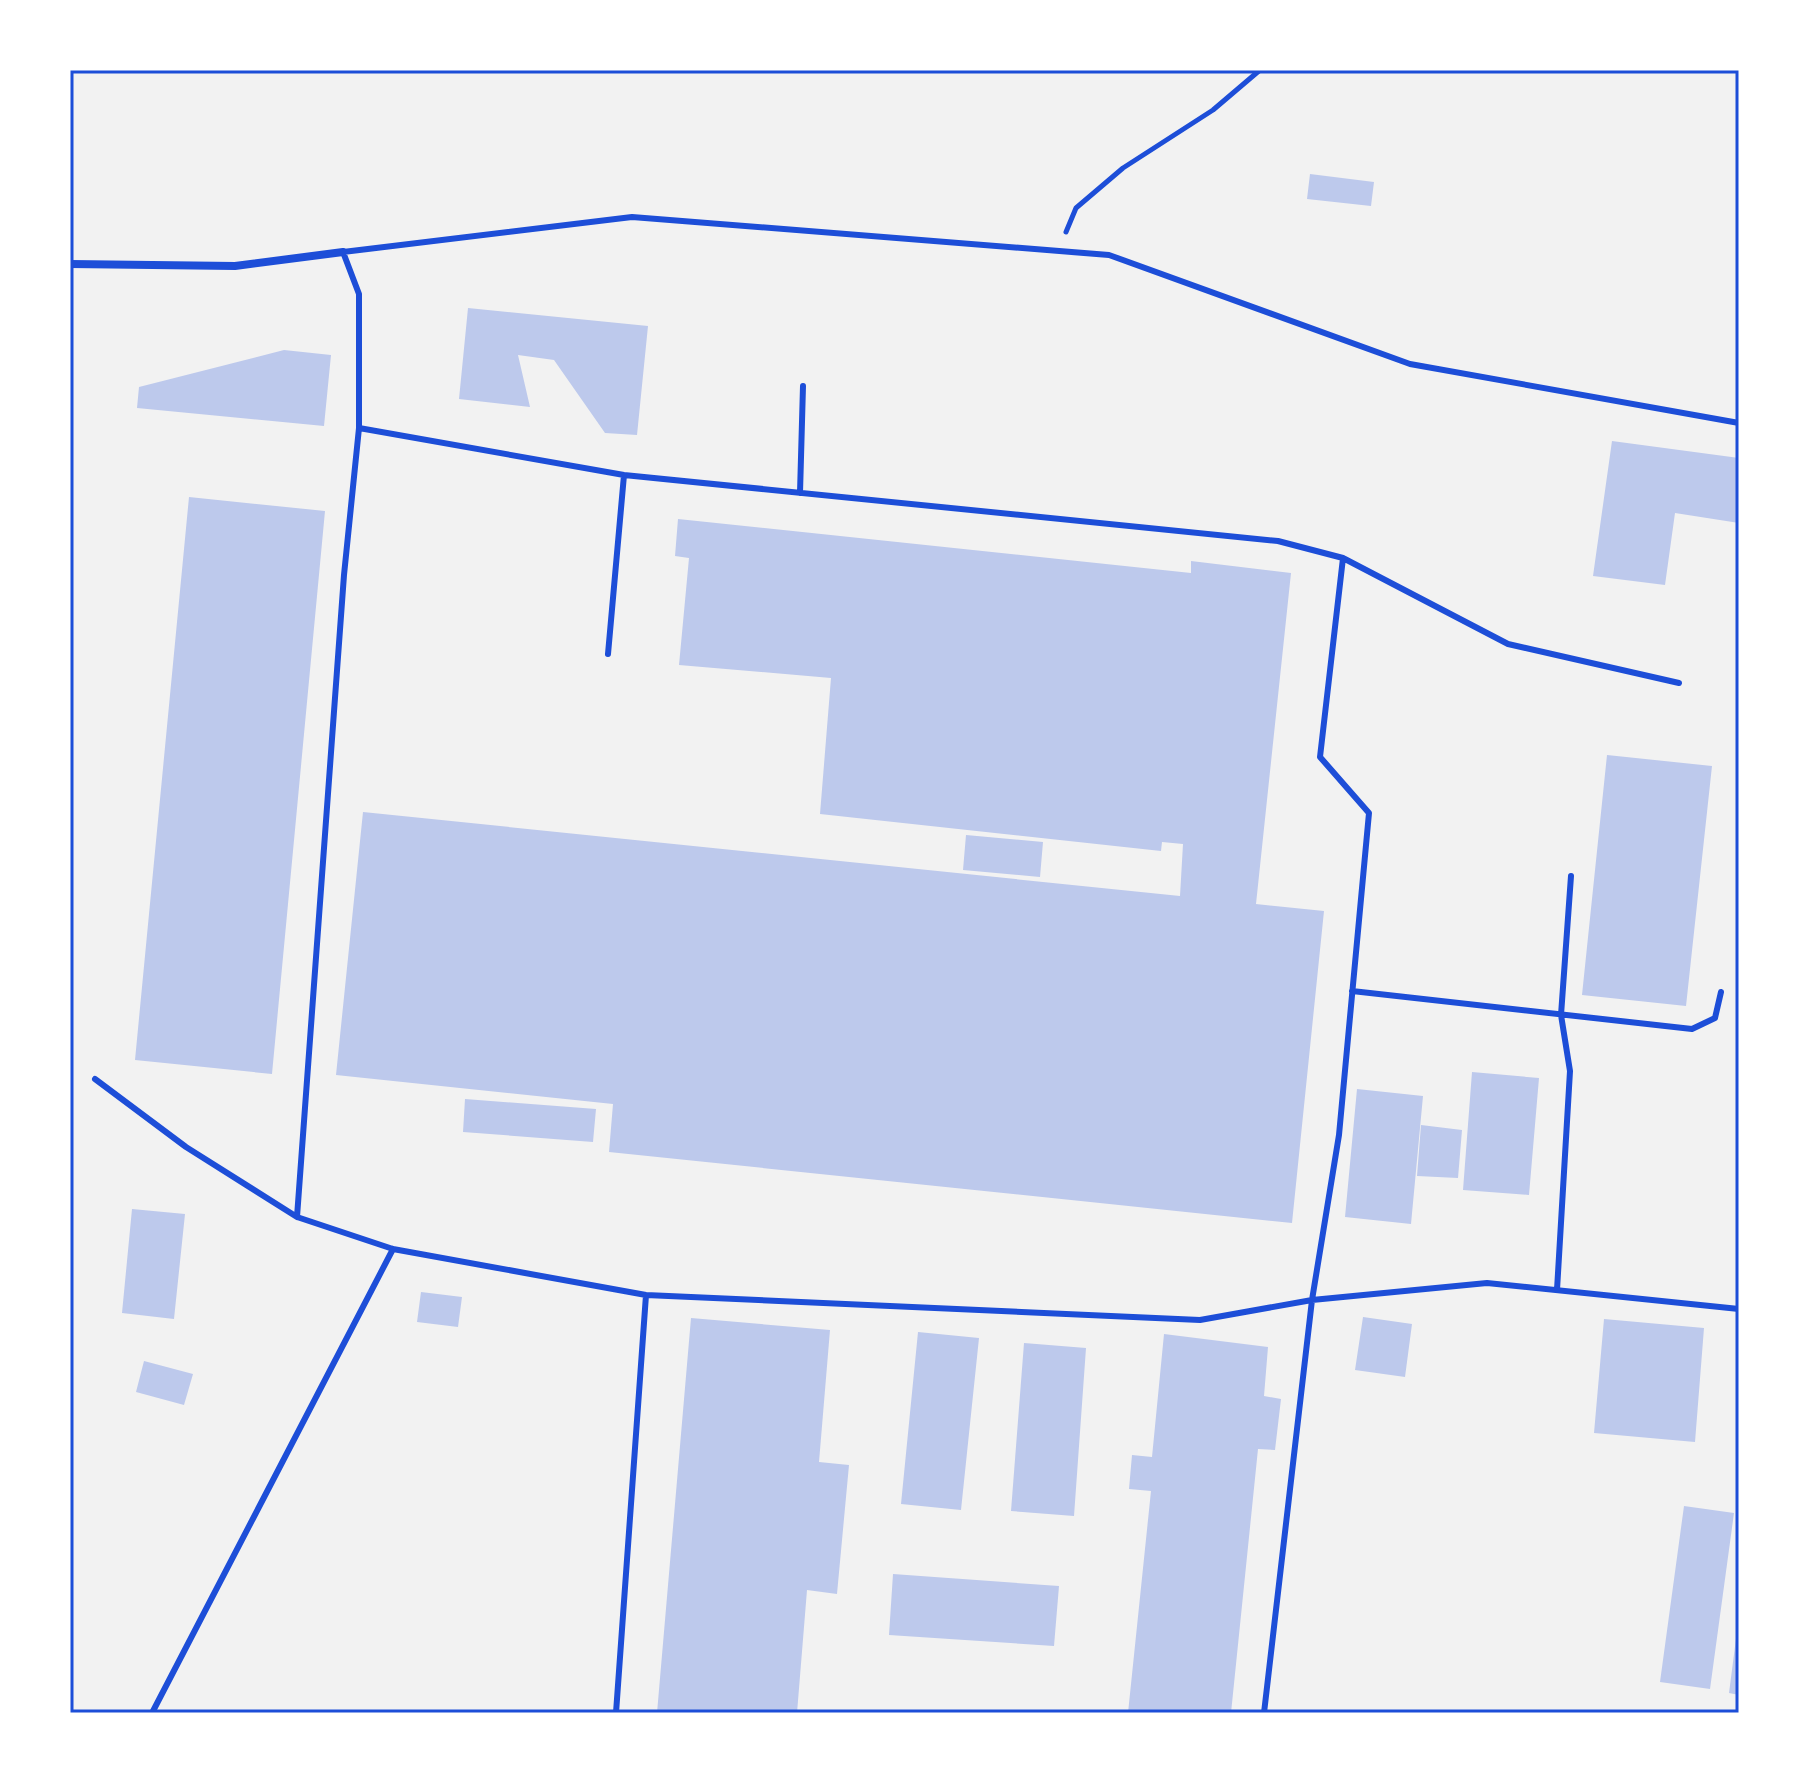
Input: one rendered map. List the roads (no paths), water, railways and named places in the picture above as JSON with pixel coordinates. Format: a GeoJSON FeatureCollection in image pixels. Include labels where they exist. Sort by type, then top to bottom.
{"type":"FeatureCollection","features":[{"type":"Feature","properties":{"kind":"street"},"geometry":{"type":"LineString","coordinates":[[70,264],[235,266],[343,252]]}},
{"type":"Feature","properties":{"kind":"lane"},"geometry":{"type":"LineString","coordinates":[[297,1217],[344,575],[359,428],[359,294],[343,252],[632,217],[1109,255],[1410,364],[1739,423]]}},
{"type":"Feature","properties":{"kind":"lane"},"geometry":{"type":"LineString","coordinates":[[800,493],[803,386]]}},
{"type":"Feature","properties":{"kind":"lane"},"geometry":{"type":"LineString","coordinates":[[359,428],[624,475],[1278,541],[1343,558],[1508,644],[1679,683]]}},
{"type":"Feature","properties":{"kind":"lane"},"geometry":{"type":"LineString","coordinates":[[608,654],[624,475]]}},
{"type":"Feature","properties":{"kind":"lane"},"geometry":{"type":"LineString","coordinates":[[1264,1713],[1312,1300],[1339,1135],[1369,813],[1320,757],[1343,558]]}},
{"type":"Feature","properties":{"kind":"lane"},"geometry":{"type":"LineString","coordinates":[[1557,1290],[1570,1071],[1561,1015],[1571,876]]}},
{"type":"Feature","properties":{"kind":"lane"},"geometry":{"type":"LineString","coordinates":[[1352,991],[1692,1029],[1715,1018],[1721,992]]}},
{"type":"Feature","properties":{"kind":"lane"},"geometry":{"type":"LineString","coordinates":[[95,1079],[186,1147],[297,1217],[393,1249],[646,1295],[1200,1320],[1312,1300],[1487,1283],[1739,1309]]}},
{"type":"Feature","properties":{"kind":"lane"},"geometry":{"type":"LineString","coordinates":[[152,1713],[393,1249]]}},
{"type":"Feature","properties":{"kind":"lane"},"geometry":{"type":"LineString","coordinates":[[616,1713],[646,1295]]}}]}
